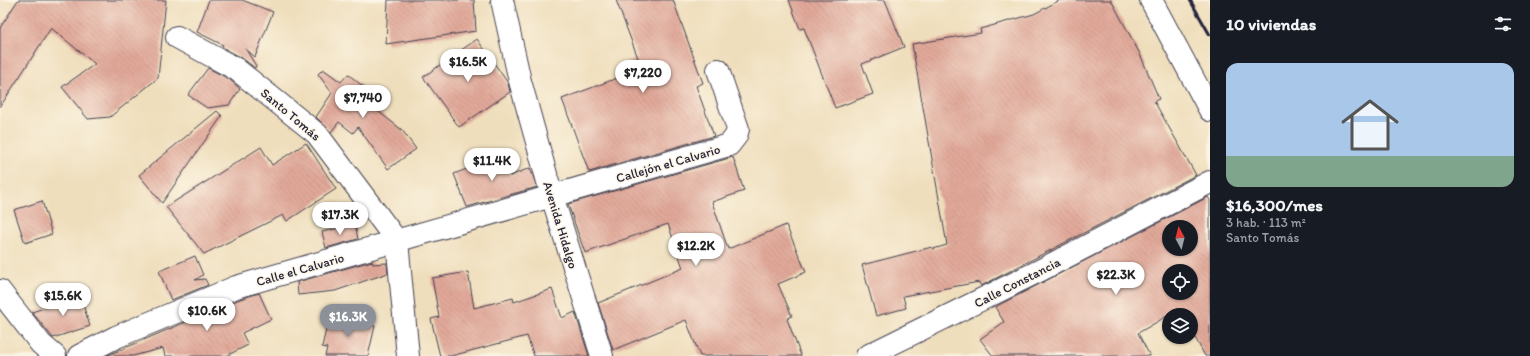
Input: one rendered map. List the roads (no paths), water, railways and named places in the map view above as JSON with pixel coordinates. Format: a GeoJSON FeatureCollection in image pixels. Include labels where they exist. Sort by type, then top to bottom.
{"type":"FeatureCollection","features":[{"type":"Feature","properties":{"kind":"street","name":"Avenida Hidalgo"},"geometry":{"type":"LineString","coordinates":[[502,0],[520,81],[552,196],[602,356]]}},
{"type":"Feature","properties":{"kind":"street"},"geometry":{"type":"LineString","coordinates":[[1151,0],[1210,110]]}},
{"type":"Feature","properties":{"kind":"street","name":"Santo Tomás"},"geometry":{"type":"LineString","coordinates":[[177,37],[236,69],[317,134],[397,241]]}},
{"type":"Feature","properties":{"kind":"street","name":"Callejón el Calvario"},"geometry":{"type":"LineString","coordinates":[[552,196],[729,145],[736,136],[738,128],[718,70]]}},
{"type":"Feature","properties":{"kind":"street","name":"Calle Constancia"},"geometry":{"type":"LineString","coordinates":[[867,356],[1039,271],[1210,183]]}},
{"type":"Feature","properties":{"kind":"street","name":"Calle el Calvario"},"geometry":{"type":"LineString","coordinates":[[79,356],[123,334],[236,287],[552,196]]}},
{"type":"Feature","properties":{"kind":"street"},"geometry":{"type":"LineString","coordinates":[[397,241],[408,356]]}},
{"type":"Feature","properties":{"kind":"street"},"geometry":{"type":"LineString","coordinates":[[0,290],[41,344],[55,356]]}},
{"type":"Feature","properties":{"kind":"railway"},"geometry":{"type":"LineString","coordinates":[[1190,0],[1210,35]]}}]}
